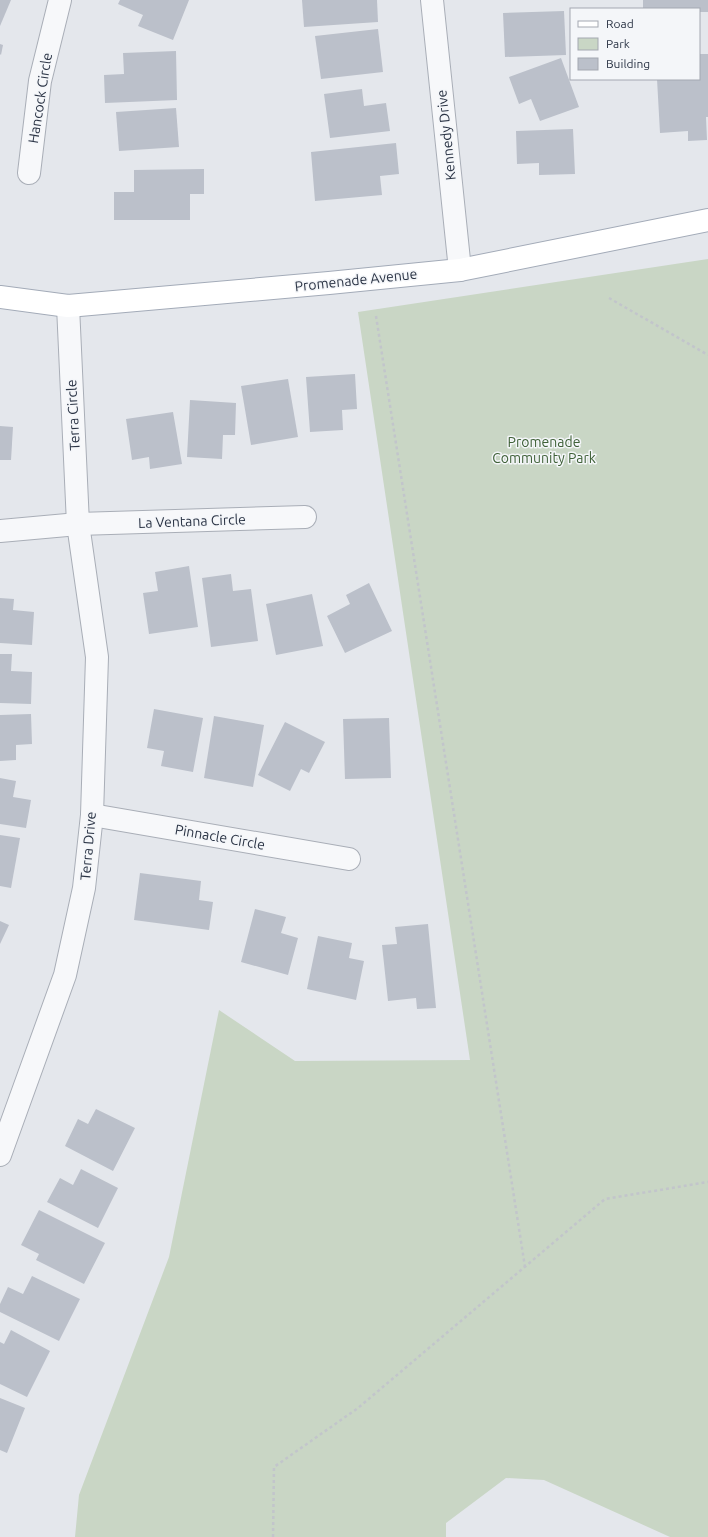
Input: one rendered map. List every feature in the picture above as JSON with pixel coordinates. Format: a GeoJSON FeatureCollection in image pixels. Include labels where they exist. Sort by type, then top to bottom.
{"type":"FeatureCollection","features":[{"type":"Feature","properties":{"kind":"main road","name":"Promenade Avenue"},"geometry":{"type":"LineString","coordinates":[[0,297],[68,306],[460,270],[708,220]]}},
{"type":"Feature","properties":{"kind":"street","name":"Hancock Circle"},"geometry":{"type":"LineString","coordinates":[[29,174],[40,80],[60,0]]}},
{"type":"Feature","properties":{"kind":"street","name":"Kennedy Drive"},"geometry":{"type":"LineString","coordinates":[[432,0],[460,270]]}},
{"type":"Feature","properties":{"kind":"street","name":"Terra Circle"},"geometry":{"type":"LineString","coordinates":[[68,306],[78,524]]}},
{"type":"Feature","properties":{"kind":"street","name":"La Ventana Circle"},"geometry":{"type":"LineString","coordinates":[[0,531],[78,524],[305,516]]}},
{"type":"Feature","properties":{"kind":"street","name":"Terra Drive"},"geometry":{"type":"LineString","coordinates":[[0,1155],[64,975],[84,888],[92,815],[97,657],[78,524]]}},
{"type":"Feature","properties":{"kind":"street","name":"Pinnacle Circle"},"geometry":{"type":"LineString","coordinates":[[92,815],[349,859]]}},
{"type":"Feature","properties":{"kind":"path"},"geometry":{"type":"LineString","coordinates":[[609,298],[708,355]]}},
{"type":"Feature","properties":{"kind":"path"},"geometry":{"type":"LineString","coordinates":[[376,316],[525,1267]]}},
{"type":"Feature","properties":{"kind":"path"},"geometry":{"type":"LineString","coordinates":[[273,1537],[274,1467],[358,1408],[605,1199],[708,1182]]}},
{"type":"Feature","properties":{"kind":"green space","name":"Promenade Community Park"},"geometry":{"type":"Polygon","coordinates":[[[708,259],[708,1537],[670,1537],[544,1480],[506,1478],[446,1523],[446,1537],[75,1537],[79,1495],[169,1257],[219,1010],[295,1061],[470,1060],[358,312],[708,259]]]}},
{"type":"Feature","properties":{"kind":"building"},"geometry":{"type":"Polygon","coordinates":[[[0,0],[11,0],[0,26],[0,0]]]}},
{"type":"Feature","properties":{"kind":"building"},"geometry":{"type":"Polygon","coordinates":[[[120,0],[189,0],[173,40],[138,26],[143,15],[118,4],[120,0]]]}},
{"type":"Feature","properties":{"kind":"building"},"geometry":{"type":"Polygon","coordinates":[[[302,0],[377,0],[378,22],[304,27],[302,0]]]}},
{"type":"Feature","properties":{"kind":"building"},"geometry":{"type":"Polygon","coordinates":[[[643,0],[708,0],[708,12],[700,12],[700,8],[643,8],[643,0]]]}},
{"type":"Feature","properties":{"kind":"building"},"geometry":{"type":"Polygon","coordinates":[[[564,11],[566,55],[505,57],[503,13],[564,11]]]}},
{"type":"Feature","properties":{"kind":"building"},"geometry":{"type":"Polygon","coordinates":[[[378,29],[383,72],[321,79],[315,36],[378,29]]]}},
{"type":"Feature","properties":{"kind":"building"},"geometry":{"type":"Polygon","coordinates":[[[0,44],[3,45],[1,55],[0,54],[0,44]]]}},
{"type":"Feature","properties":{"kind":"building"},"geometry":{"type":"Polygon","coordinates":[[[176,51],[177,100],[105,103],[104,75],[124,74],[123,53],[176,51]]]}},
{"type":"Feature","properties":{"kind":"building"},"geometry":{"type":"Polygon","coordinates":[[[700,54],[708,54],[708,117],[706,117],[707,140],[688,141],[688,131],[660,133],[657,80],[700,80],[700,54]]]}},
{"type":"Feature","properties":{"kind":"building"},"geometry":{"type":"Polygon","coordinates":[[[561,58],[579,107],[540,121],[531,99],[519,104],[509,77],[561,58]]]}},
{"type":"Feature","properties":{"kind":"building"},"geometry":{"type":"Polygon","coordinates":[[[362,89],[364,106],[386,103],[390,131],[330,138],[324,94],[362,89]]]}},
{"type":"Feature","properties":{"kind":"building"},"geometry":{"type":"Polygon","coordinates":[[[176,108],[179,147],[119,151],[116,112],[176,108]]]}},
{"type":"Feature","properties":{"kind":"building"},"geometry":{"type":"Polygon","coordinates":[[[573,129],[575,174],[539,175],[539,163],[517,164],[516,131],[573,129]]]}},
{"type":"Feature","properties":{"kind":"building"},"geometry":{"type":"Polygon","coordinates":[[[396,143],[399,174],[380,176],[382,195],[315,201],[311,152],[396,143]]]}},
{"type":"Feature","properties":{"kind":"building"},"geometry":{"type":"Polygon","coordinates":[[[204,169],[204,194],[190,194],[190,220],[114,220],[114,192],[134,192],[134,170],[204,169]]]}},
{"type":"Feature","properties":{"kind":"building"},"geometry":{"type":"Polygon","coordinates":[[[355,374],[357,409],[342,410],[343,430],[310,432],[306,377],[355,374]]]}},
{"type":"Feature","properties":{"kind":"building"},"geometry":{"type":"Polygon","coordinates":[[[288,379],[298,437],[251,445],[241,386],[288,379]]]}},
{"type":"Feature","properties":{"kind":"building"},"geometry":{"type":"Polygon","coordinates":[[[190,400],[236,403],[235,435],[223,435],[222,459],[187,457],[190,400]]]}},
{"type":"Feature","properties":{"kind":"building"},"geometry":{"type":"Polygon","coordinates":[[[173,412],[182,464],[150,469],[149,457],[132,460],[126,419],[173,412]]]}},
{"type":"Feature","properties":{"kind":"building"},"geometry":{"type":"Polygon","coordinates":[[[0,426],[13,427],[11,460],[0,460],[0,426]]]}},
{"type":"Feature","properties":{"kind":"building"},"geometry":{"type":"Polygon","coordinates":[[[189,566],[198,627],[149,634],[143,593],[158,591],[155,572],[189,566]]]}},
{"type":"Feature","properties":{"kind":"building"},"geometry":{"type":"Polygon","coordinates":[[[231,574],[233,591],[251,589],[258,641],[211,647],[202,578],[231,574]]]}},
{"type":"Feature","properties":{"kind":"building"},"geometry":{"type":"Polygon","coordinates":[[[369,583],[392,631],[345,653],[327,616],[350,604],[346,595],[369,583]]]}},
{"type":"Feature","properties":{"kind":"building"},"geometry":{"type":"Polygon","coordinates":[[[312,594],[323,646],[276,655],[266,604],[312,594]]]}},
{"type":"Feature","properties":{"kind":"building"},"geometry":{"type":"Polygon","coordinates":[[[0,598],[14,599],[13,610],[34,612],[32,645],[0,643],[0,598]]]}},
{"type":"Feature","properties":{"kind":"building"},"geometry":{"type":"Polygon","coordinates":[[[0,654],[12,654],[11,671],[32,672],[31,704],[0,703],[0,654]]]}},
{"type":"Feature","properties":{"kind":"building"},"geometry":{"type":"Polygon","coordinates":[[[154,709],[203,718],[193,772],[161,766],[164,751],[147,748],[154,709]]]}},
{"type":"Feature","properties":{"kind":"building"},"geometry":{"type":"Polygon","coordinates":[[[31,714],[32,744],[16,745],[16,760],[0,761],[0,715],[31,714]]]}},
{"type":"Feature","properties":{"kind":"building"},"geometry":{"type":"Polygon","coordinates":[[[214,716],[264,725],[253,787],[204,778],[214,716]]]}},
{"type":"Feature","properties":{"kind":"building"},"geometry":{"type":"Polygon","coordinates":[[[389,718],[391,778],[345,779],[343,719],[389,718]]]}},
{"type":"Feature","properties":{"kind":"building"},"geometry":{"type":"Polygon","coordinates":[[[285,722],[325,742],[309,773],[301,769],[290,791],[258,775],[285,722]]]}},
{"type":"Feature","properties":{"kind":"building"},"geometry":{"type":"Polygon","coordinates":[[[0,778],[16,781],[13,797],[31,800],[26,828],[0,824],[0,778]]]}},
{"type":"Feature","properties":{"kind":"building"},"geometry":{"type":"Polygon","coordinates":[[[0,835],[20,838],[11,888],[0,886],[0,835]]]}},
{"type":"Feature","properties":{"kind":"building"},"geometry":{"type":"Polygon","coordinates":[[[140,873],[201,881],[199,900],[213,902],[209,930],[134,920],[140,873]]]}},
{"type":"Feature","properties":{"kind":"building"},"geometry":{"type":"Polygon","coordinates":[[[255,909],[286,917],[281,933],[298,938],[288,975],[241,962],[255,909]]]}},
{"type":"Feature","properties":{"kind":"building"},"geometry":{"type":"Polygon","coordinates":[[[0,921],[9,925],[0,944],[0,921]]]}},
{"type":"Feature","properties":{"kind":"building"},"geometry":{"type":"Polygon","coordinates":[[[428,924],[436,1008],[417,1009],[416,998],[388,1001],[382,945],[397,944],[395,927],[428,924]]]}},
{"type":"Feature","properties":{"kind":"building"},"geometry":{"type":"Polygon","coordinates":[[[318,936],[352,943],[349,958],[364,961],[356,1000],[307,989],[318,936]]]}},
{"type":"Feature","properties":{"kind":"building"},"geometry":{"type":"Polygon","coordinates":[[[96,1109],[135,1128],[113,1171],[65,1146],[78,1119],[88,1124],[96,1109]]]}},
{"type":"Feature","properties":{"kind":"building"},"geometry":{"type":"Polygon","coordinates":[[[81,1169],[118,1188],[98,1228],[47,1202],[60,1178],[73,1185],[81,1169]]]}},
{"type":"Feature","properties":{"kind":"building"},"geometry":{"type":"Polygon","coordinates":[[[39,1210],[105,1243],[84,1284],[36,1260],[39,1254],[21,1245],[39,1210]]]}},
{"type":"Feature","properties":{"kind":"building"},"geometry":{"type":"Polygon","coordinates":[[[32,1276],[80,1299],[59,1341],[0,1312],[0,1304],[8,1287],[23,1294],[32,1276]]]}},
{"type":"Feature","properties":{"kind":"building"},"geometry":{"type":"Polygon","coordinates":[[[11,1330],[50,1351],[27,1397],[0,1384],[0,1342],[4,1344],[11,1330]]]}},
{"type":"Feature","properties":{"kind":"building"},"geometry":{"type":"Polygon","coordinates":[[[0,1398],[25,1408],[7,1453],[0,1450],[0,1398]]]}}]}
